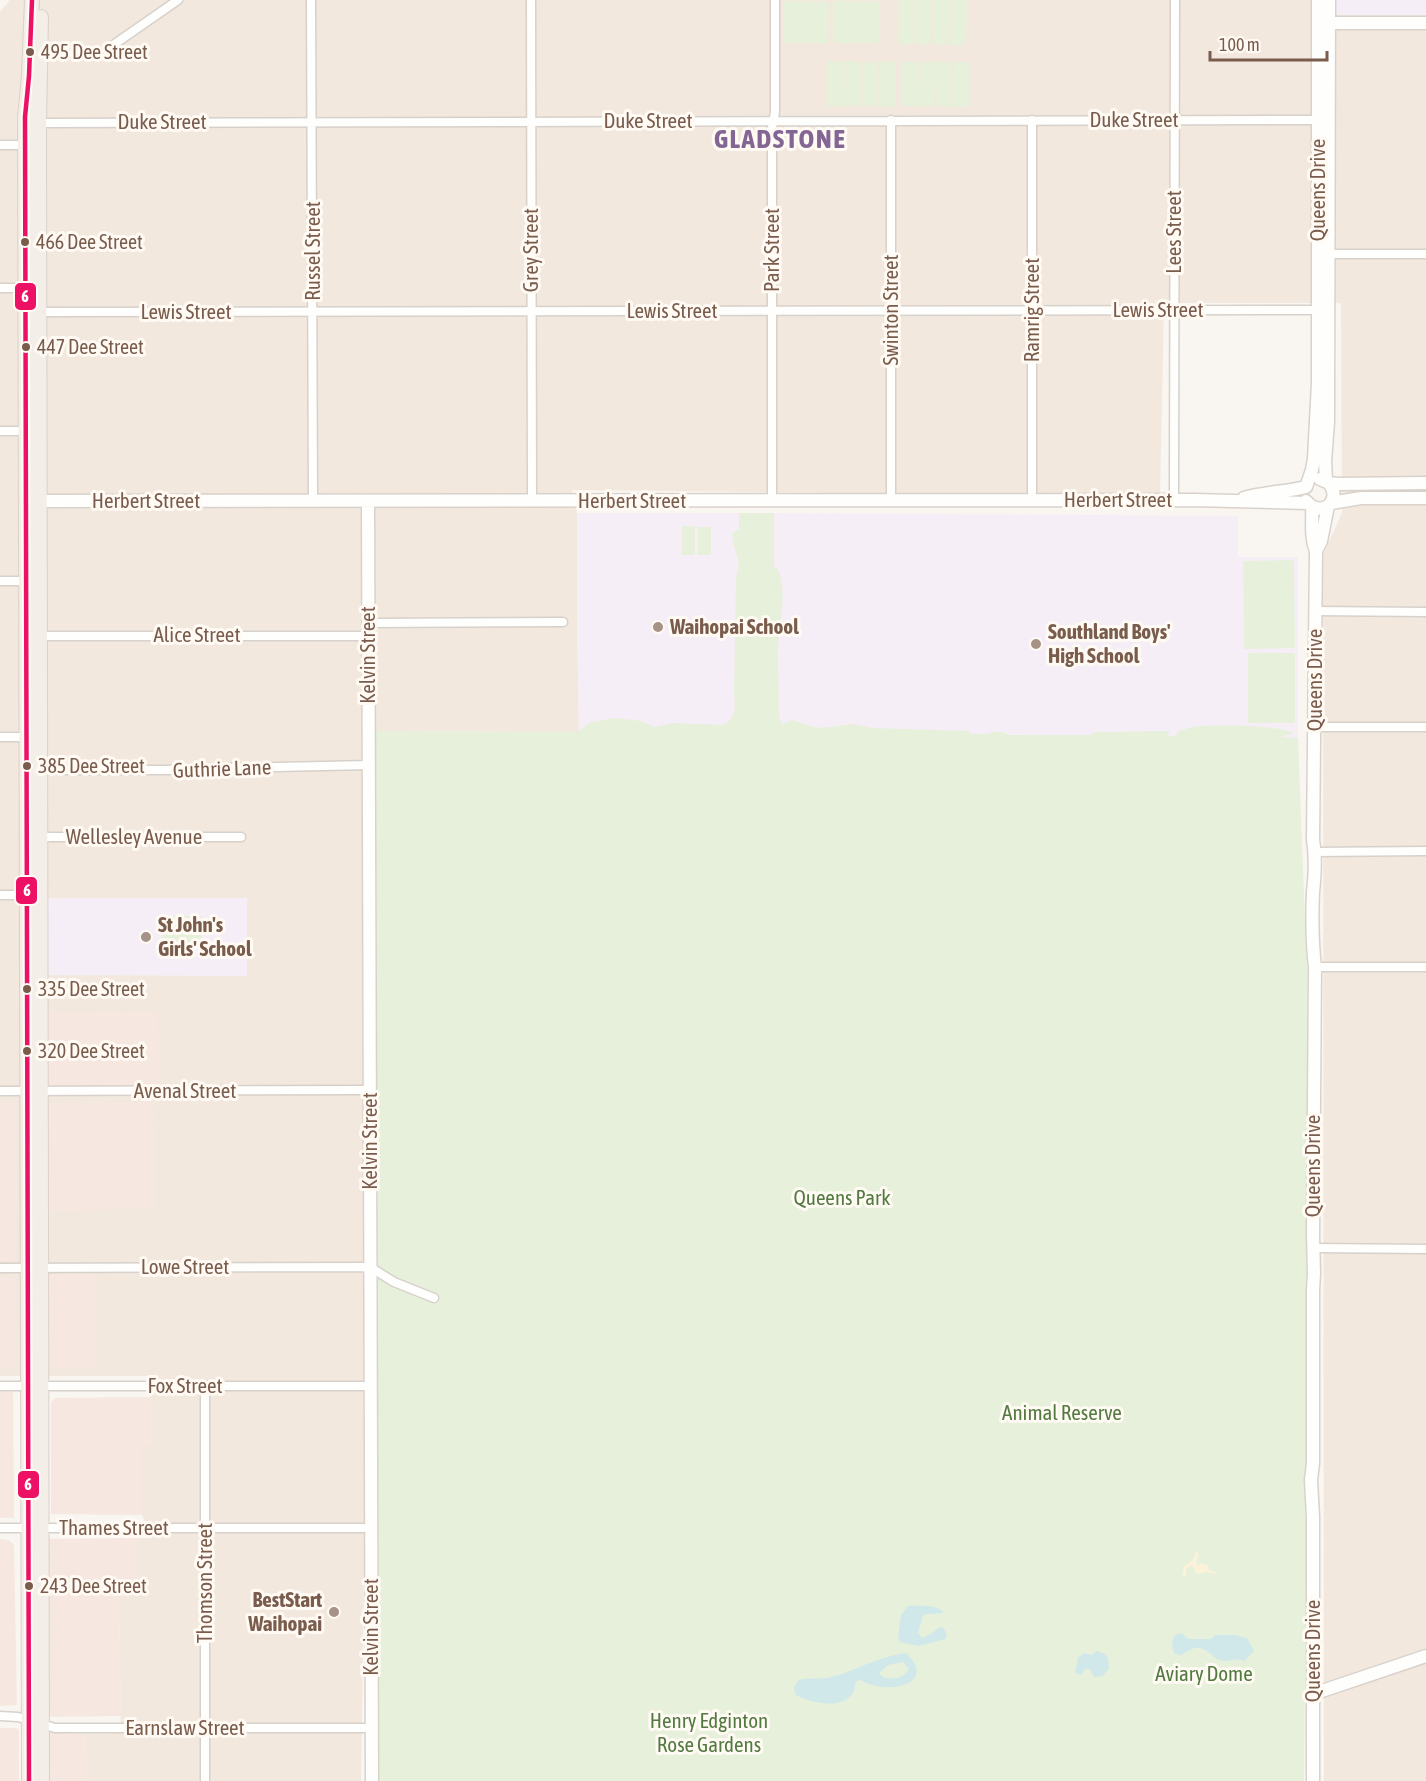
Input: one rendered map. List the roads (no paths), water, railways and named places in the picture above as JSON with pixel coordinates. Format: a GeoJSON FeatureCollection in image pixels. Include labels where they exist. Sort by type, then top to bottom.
{"type":"FeatureCollection","features":[{"type":"Feature","properties":{"kind":"main road"},"geometry":{"type":"LineString","coordinates":[[29,1781],[35,1723],[32,0]]}},
{"type":"Feature","properties":{"kind":"main road"},"geometry":{"type":"LineString","coordinates":[[32,123],[41,0]]}},
{"type":"Feature","properties":{"kind":"main road","name":"Queens Drive"},"geometry":{"type":"LineString","coordinates":[[1318,0],[1323,23],[1323,254],[1328,432],[1325,461],[1328,482]]}},
{"type":"Feature","properties":{"kind":"main road","name":"Queens Drive"},"geometry":{"type":"LineString","coordinates":[[1323,23],[1329,0]]}},
{"type":"Feature","properties":{"kind":"main road"},"geometry":{"type":"LineString","coordinates":[[1323,23],[1426,23]]}},
{"type":"Feature","properties":{"kind":"main road","name":"Queens Drive"},"geometry":{"type":"LineString","coordinates":[[1306,487],[1312,468],[1315,444],[1318,310],[1323,254]]}},
{"type":"Feature","properties":{"kind":"main road","name":"Herbert Street"},"geometry":{"type":"LineString","coordinates":[[1238,500],[1256,494],[1306,487],[1312,480],[1322,479],[1328,482],[1426,483]]}},
{"type":"Feature","properties":{"kind":"main road"},"geometry":{"type":"LineString","coordinates":[[1328,482],[1334,492],[1329,504]]}},
{"type":"Feature","properties":{"kind":"main road"},"geometry":{"type":"LineString","coordinates":[[1306,487],[1304,493],[1309,505]]}},
{"type":"Feature","properties":{"kind":"main road","name":"Herbert Street"},"geometry":{"type":"LineString","coordinates":[[33,501],[1238,500],[1309,505],[1320,509],[1329,504],[1361,498],[1426,498]]}},
{"type":"Feature","properties":{"kind":"main road","name":"Kelvin Street"},"geometry":{"type":"LineString","coordinates":[[368,501],[372,1781]]}},
{"type":"Feature","properties":{"kind":"main road","name":"Queens Drive"},"geometry":{"type":"LineString","coordinates":[[1313,1781],[1311,1480],[1314,1248],[1315,611],[1316,550],[1321,541],[1329,504]]}},
{"type":"Feature","properties":{"kind":"main road","name":"Queens Drive"},"geometry":{"type":"LineString","coordinates":[[1309,505],[1313,520],[1311,541],[1316,550]]}},
{"type":"Feature","properties":{"kind":"main road"},"geometry":{"type":"LineString","coordinates":[[33,737],[39,770],[33,837]]}},
{"type":"Feature","properties":{"kind":"main road"},"geometry":{"type":"LineString","coordinates":[[1313,1694],[1426,1656]]}},
{"type":"Feature","properties":{"kind":"main road"},"geometry":{"type":"LineString","coordinates":[[35,1723],[42,1781]]}},
{"type":"Feature","properties":{"kind":"street"},"geometry":{"type":"LineString","coordinates":[[106,50],[178,0]]}},
{"type":"Feature","properties":{"kind":"street","name":"Russel Street"},"geometry":{"type":"LineString","coordinates":[[311,0],[313,501]]}},
{"type":"Feature","properties":{"kind":"street","name":"Grey Street"},"geometry":{"type":"LineString","coordinates":[[531,0],[532,501]]}},
{"type":"Feature","properties":{"kind":"street","name":"Park Street"},"geometry":{"type":"LineString","coordinates":[[772,501],[772,128],[775,112],[775,0]]}},
{"type":"Feature","properties":{"kind":"street","name":"Lees Street"},"geometry":{"type":"LineString","coordinates":[[1174,0],[1174,500]]}},
{"type":"Feature","properties":{"kind":"street","name":"Swinton Street"},"geometry":{"type":"LineString","coordinates":[[891,120],[891,500]]}},
{"type":"Feature","properties":{"kind":"street","name":"Ramrig Street"},"geometry":{"type":"LineString","coordinates":[[1032,120],[1032,500]]}},
{"type":"Feature","properties":{"kind":"street","name":"Duke Street"},"geometry":{"type":"LineString","coordinates":[[32,123],[1323,120]]}},
{"type":"Feature","properties":{"kind":"street"},"geometry":{"type":"LineString","coordinates":[[0,146],[32,145]]}},
{"type":"Feature","properties":{"kind":"street"},"geometry":{"type":"LineString","coordinates":[[1323,254],[1426,254]]}},
{"type":"Feature","properties":{"kind":"street"},"geometry":{"type":"LineString","coordinates":[[0,288],[32,288]]}},
{"type":"Feature","properties":{"kind":"street","name":"Lewis Street"},"geometry":{"type":"LineString","coordinates":[[32,312],[1318,310]]}},
{"type":"Feature","properties":{"kind":"street"},"geometry":{"type":"LineString","coordinates":[[0,431],[33,431]]}},
{"type":"Feature","properties":{"kind":"street"},"geometry":{"type":"LineString","coordinates":[[0,581],[33,581]]}},
{"type":"Feature","properties":{"kind":"street"},"geometry":{"type":"LineString","coordinates":[[1315,611],[1426,612]]}},
{"type":"Feature","properties":{"kind":"street"},"geometry":{"type":"LineString","coordinates":[[368,623],[563,622]]}},
{"type":"Feature","properties":{"kind":"street","name":"Alice Street"},"geometry":{"type":"LineString","coordinates":[[33,636],[368,636]]}},
{"type":"Feature","properties":{"kind":"street"},"geometry":{"type":"LineString","coordinates":[[1315,727],[1426,727]]}},
{"type":"Feature","properties":{"kind":"street"},"geometry":{"type":"LineString","coordinates":[[0,737],[33,737]]}},
{"type":"Feature","properties":{"kind":"street","name":"Guthrie Lane"},"geometry":{"type":"LineString","coordinates":[[39,770],[168,770],[369,765]]}},
{"type":"Feature","properties":{"kind":"street","name":"Wellesley Avenue"},"geometry":{"type":"LineString","coordinates":[[33,837],[241,837]]}},
{"type":"Feature","properties":{"kind":"street"},"geometry":{"type":"LineString","coordinates":[[1315,852],[1426,851]]}},
{"type":"Feature","properties":{"kind":"street"},"geometry":{"type":"LineString","coordinates":[[0,895],[33,895]]}},
{"type":"Feature","properties":{"kind":"street"},"geometry":{"type":"LineString","coordinates":[[1315,967],[1426,967]]}},
{"type":"Feature","properties":{"kind":"street","name":"Avenal Street"},"geometry":{"type":"LineString","coordinates":[[0,1091],[370,1090]]}},
{"type":"Feature","properties":{"kind":"street"},"geometry":{"type":"LineString","coordinates":[[1314,1248],[1426,1249]]}},
{"type":"Feature","properties":{"kind":"street"},"geometry":{"type":"LineString","coordinates":[[370,1267],[394,1282],[434,1298]]}},
{"type":"Feature","properties":{"kind":"street","name":"Lowe Street"},"geometry":{"type":"LineString","coordinates":[[0,1268],[370,1267]]}},
{"type":"Feature","properties":{"kind":"street","name":"Thomson Street"},"geometry":{"type":"LineString","coordinates":[[205,1385],[205,1781]]}},
{"type":"Feature","properties":{"kind":"street","name":"Fox Street"},"geometry":{"type":"LineString","coordinates":[[0,1386],[371,1386]]}},
{"type":"Feature","properties":{"kind":"street","name":"Thames Street"},"geometry":{"type":"LineString","coordinates":[[0,1528],[371,1528]]}},
{"type":"Feature","properties":{"kind":"street","name":"Earnslaw Street"},"geometry":{"type":"LineString","coordinates":[[0,1716],[12,1716],[55,1728],[371,1728]]}},
{"type":"Feature","properties":{"kind":"water"},"geometry":{"type":"Polygon","coordinates":[[[908,1606],[931,1607],[944,1612],[923,1615],[918,1633],[922,1638],[942,1627],[947,1637],[918,1646],[900,1642],[898,1638],[901,1615],[908,1606]]]}},
{"type":"Feature","properties":{"kind":"water"},"geometry":{"type":"Polygon","coordinates":[[[1182,1633],[1188,1639],[1211,1639],[1216,1635],[1247,1638],[1254,1651],[1244,1661],[1219,1660],[1200,1648],[1181,1655],[1175,1654],[1172,1647],[1173,1640],[1175,1635],[1182,1633]]]}},
{"type":"Feature","properties":{"kind":"water"},"geometry":{"type":"Polygon","coordinates":[[[1096,1651],[1105,1654],[1108,1659],[1109,1668],[1103,1676],[1094,1677],[1090,1669],[1085,1669],[1081,1675],[1075,1673],[1078,1658],[1084,1653],[1092,1655],[1096,1651]]]}},
{"type":"Feature","properties":{"kind":"water"},"geometry":{"type":"Polygon","coordinates":[[[906,1653],[915,1664],[917,1673],[913,1680],[905,1684],[883,1687],[861,1680],[856,1681],[854,1691],[849,1697],[835,1703],[818,1703],[796,1695],[794,1688],[798,1680],[831,1677],[906,1653]],[[903,1662],[888,1665],[879,1673],[884,1678],[895,1678],[901,1677],[909,1669],[903,1662]]]}},
{"type":"Feature","properties":{"kind":"place","name":"495 Dee Street"},"geometry":{"type":"Point","coordinates":[30,52]}},
{"type":"Feature","properties":{"kind":"place","name":"466 Dee Street"},"geometry":{"type":"Point","coordinates":[25,242]}},
{"type":"Feature","properties":{"kind":"place","name":"447 Dee Street"},"geometry":{"type":"Point","coordinates":[26,347]}},
{"type":"Feature","properties":{"kind":"place","name":"Waihopai School"},"geometry":{"type":"Point","coordinates":[658,627]}},
{"type":"Feature","properties":{"kind":"place","name":"Southland Boys' High School"},"geometry":{"type":"Point","coordinates":[1036,644]}},
{"type":"Feature","properties":{"kind":"place","name":"385 Dee Street"},"geometry":{"type":"Point","coordinates":[27,766]}},
{"type":"Feature","properties":{"kind":"place","name":"St John's Girls' School"},"geometry":{"type":"Point","coordinates":[146,937]}},
{"type":"Feature","properties":{"kind":"place","name":"335 Dee Street"},"geometry":{"type":"Point","coordinates":[27,989]}},
{"type":"Feature","properties":{"kind":"place","name":"320 Dee Street"},"geometry":{"type":"Point","coordinates":[27,1051]}},
{"type":"Feature","properties":{"kind":"place","name":"243 Dee Street"},"geometry":{"type":"Point","coordinates":[29,1586]}},
{"type":"Feature","properties":{"kind":"place","name":"BestStart Waihopai"},"geometry":{"type":"Point","coordinates":[334,1612]}},
{"type":"Feature","properties":{"kind":"district","name":"GLADSTONE"},"geometry":{"type":"Point","coordinates":[780,139]}},
{"type":"Feature","properties":{"kind":"park label","name":"Queens Park"},"geometry":{"type":"Point","coordinates":[842,1198]}},
{"type":"Feature","properties":{"kind":"park label","name":"Animal Reserve"},"geometry":{"type":"Point","coordinates":[1062,1413]}},
{"type":"Feature","properties":{"kind":"park label","name":"Aviary Dome"},"geometry":{"type":"Point","coordinates":[1204,1674]}},
{"type":"Feature","properties":{"kind":"park label","name":"Henry Edginton Rose Gardens"},"geometry":{"type":"Point","coordinates":[709,1733]}}]}
